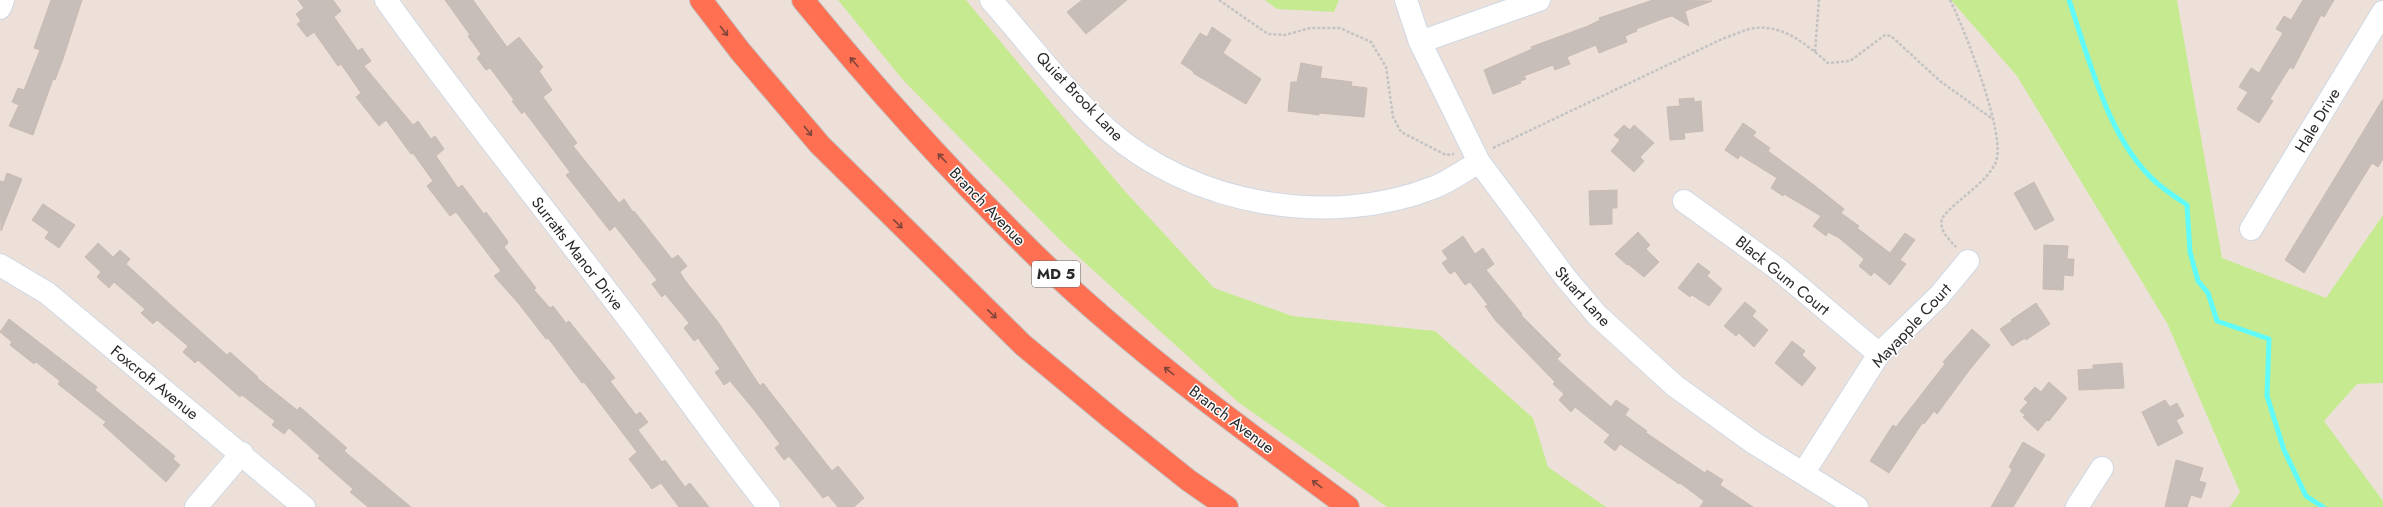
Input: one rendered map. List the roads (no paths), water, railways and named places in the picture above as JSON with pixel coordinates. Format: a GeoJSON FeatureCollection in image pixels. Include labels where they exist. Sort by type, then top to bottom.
{"type":"FeatureCollection","features":[{"type":"Feature","properties":{"kind":"highway"},"geometry":{"type":"LineString","coordinates":[[700,0],[740,51],[820,145],[1023,345],[1159,456],[1227,507]]}},
{"type":"Feature","properties":{"kind":"highway","name":"Branch Avenue"},"geometry":{"type":"LineString","coordinates":[[803,0],[891,104],[1030,251],[1167,370],[1348,507]]}},
{"type":"Feature","properties":{"kind":"street"},"geometry":{"type":"LineString","coordinates":[[0,8],[3,0]]}},
{"type":"Feature","properties":{"kind":"street","name":"Surratts Manor Drive"},"geometry":{"type":"LineString","coordinates":[[386,0],[425,54],[615,301],[738,468],[769,507]]}},
{"type":"Feature","properties":{"kind":"street","name":"Quiet Brook Lane"},"geometry":{"type":"LineString","coordinates":[[991,0],[1077,98],[1108,130],[1143,157],[1180,177],[1222,192],[1264,202],[1305,208],[1366,205],[1398,199],[1436,187],[1477,157]]}},
{"type":"Feature","properties":{"kind":"street","name":"Stuart Lane"},"geometry":{"type":"LineString","coordinates":[[1406,0],[1420,42],[1477,157],[1565,277],[1597,314],[1675,386],[1754,443],[1804,472],[1857,507]]}},
{"type":"Feature","properties":{"kind":"street"},"geometry":{"type":"LineString","coordinates":[[1420,42],[1539,0]]}},
{"type":"Feature","properties":{"kind":"street","name":"Hale Drive"},"geometry":{"type":"LineString","coordinates":[[2251,229],[2383,12]]}},
{"type":"Feature","properties":{"kind":"street","name":"Black Gum Court"},"geometry":{"type":"LineString","coordinates":[[1684,201],[1778,269],[1879,354]]}},
{"type":"Feature","properties":{"kind":"street","name":"Mayapple Court"},"geometry":{"type":"LineString","coordinates":[[1804,472],[1879,354],[1939,296],[1968,261]]}},
{"type":"Feature","properties":{"kind":"street","name":"Foxcroft Avenue"},"geometry":{"type":"LineString","coordinates":[[0,265],[46,293],[242,453],[304,507]]}},
{"type":"Feature","properties":{"kind":"street"},"geometry":{"type":"LineString","coordinates":[[196,507],[242,453]]}},
{"type":"Feature","properties":{"kind":"street"},"geometry":{"type":"LineString","coordinates":[[2077,507],[2102,468]]}},
{"type":"Feature","properties":{"kind":"waterway"},"geometry":{"type":"LineString","coordinates":[[2069,0],[2093,73],[2113,123],[2140,166],[2157,183],[2187,205],[2190,252],[2198,281],[2208,293],[2217,321],[2269,339],[2267,396],[2284,450],[2306,496],[2323,507]]}}]}
